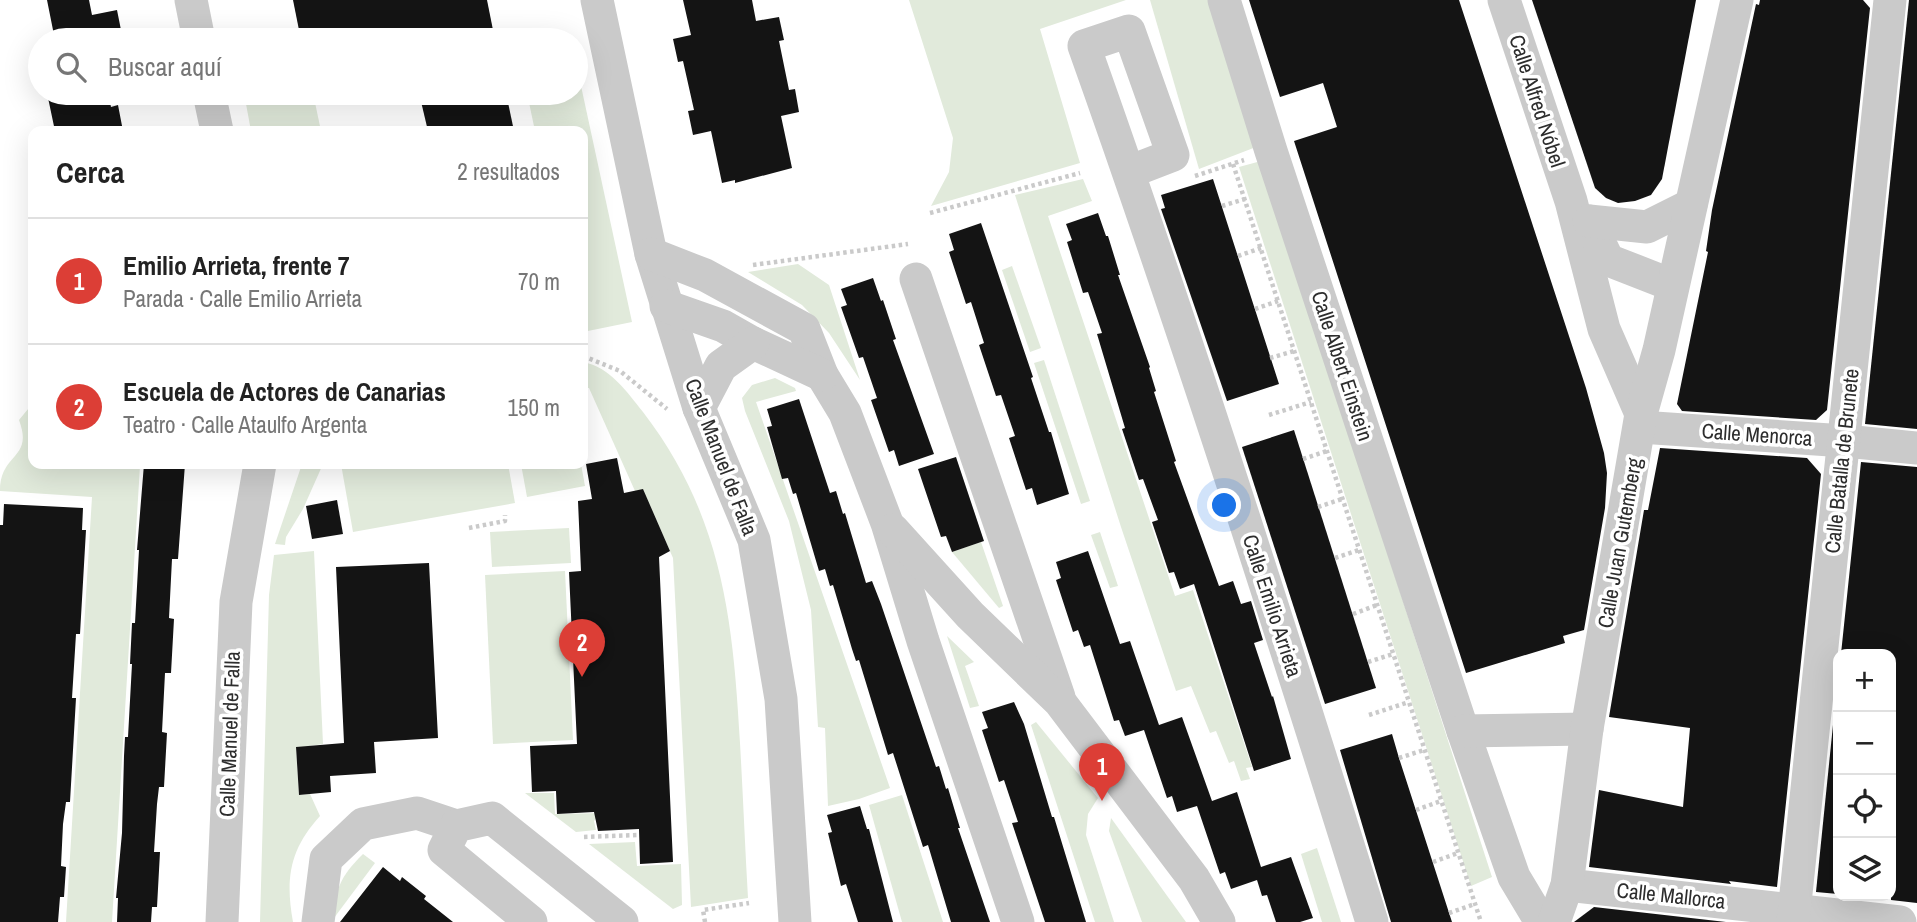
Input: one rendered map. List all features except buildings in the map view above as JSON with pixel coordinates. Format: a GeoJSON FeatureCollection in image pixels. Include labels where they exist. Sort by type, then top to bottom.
{"type":"FeatureCollection","features":[{"type":"Feature","properties":{"kind":"street"},"geometry":{"type":"LineString","coordinates":[[191,0],[197,28]]}},
{"type":"Feature","properties":{"kind":"street","name":"Calle Manuel de Falla"},"geometry":{"type":"LineString","coordinates":[[597,0],[650,254],[666,306],[687,411],[754,540],[781,699],[795,922]]}},
{"type":"Feature","properties":{"kind":"street","name":"Calle Albert Einstein"},"geometry":{"type":"LineString","coordinates":[[1224,0],[1271,151],[1463,730],[1514,877],[1541,922]]}},
{"type":"Feature","properties":{"kind":"street","name":"Calle Alfred Nóbel"},"geometry":{"type":"LineString","coordinates":[[1504,0],[1580,211],[1604,329],[1640,420]]}},
{"type":"Feature","properties":{"kind":"street","name":"Calle Juan Gutemberg"},"geometry":{"type":"LineString","coordinates":[[1554,922],[1567,885],[1587,729],[1640,420],[1659,350],[1737,0]]}},
{"type":"Feature","properties":{"kind":"street","name":"Calle Batalla de Brunete"},"geometry":{"type":"LineString","coordinates":[[1793,916],[1890,0]]}},
{"type":"Feature","properties":{"kind":"street"},"geometry":{"type":"LineString","coordinates":[[211,105],[215,126]]}},
{"type":"Feature","properties":{"kind":"street","name":"Calle Emilio Arrieta"},"geometry":{"type":"LineString","coordinates":[[1129,172],[1309,720],[1372,922]]}},
{"type":"Feature","properties":{"kind":"street"},"geometry":{"type":"LineString","coordinates":[[1580,211],[1647,227],[1691,205]]}},
{"type":"Feature","properties":{"kind":"street","name":"Calle Alfred Nóbel"},"geometry":{"type":"LineString","coordinates":[[1580,211],[1608,260],[1672,285]]}},
{"type":"Feature","properties":{"kind":"street"},"geometry":{"type":"LineString","coordinates":[[650,254],[705,275],[804,329],[822,375],[845,413],[887,523],[923,641],[1018,922]]}},
{"type":"Feature","properties":{"kind":"street"},"geometry":{"type":"LineString","coordinates":[[916,279],[1060,702]]}},
{"type":"Feature","properties":{"kind":"street"},"geometry":{"type":"LineString","coordinates":[[666,306],[723,326],[822,375]]}},
{"type":"Feature","properties":{"kind":"street"},"geometry":{"type":"LineString","coordinates":[[1604,329],[1638,347],[1659,350]]}},
{"type":"Feature","properties":{"kind":"street"},"geometry":{"type":"LineString","coordinates":[[687,411],[721,366],[753,343]]}},
{"type":"Feature","properties":{"kind":"street","name":"Calle Menorca"},"geometry":{"type":"LineString","coordinates":[[1640,420],[1917,448]]}},
{"type":"Feature","properties":{"kind":"street","name":"Calle Manuel de Falla"},"geometry":{"type":"LineString","coordinates":[[222,922],[236,602],[259,469]]}},
{"type":"Feature","properties":{"kind":"street"},"geometry":{"type":"LineString","coordinates":[[887,523],[970,615],[1060,702],[1194,879],[1219,922]]}},
{"type":"Feature","properties":{"kind":"street"},"geometry":{"type":"LineString","coordinates":[[1463,730],[1587,729]]}},
{"type":"Feature","properties":{"kind":"street"},"geometry":{"type":"LineString","coordinates":[[318,922],[326,859],[363,824],[417,813],[456,826],[492,818],[622,922]]}},
{"type":"Feature","properties":{"kind":"street"},"geometry":{"type":"LineString","coordinates":[[456,826],[444,850],[531,922]]}},
{"type":"Feature","properties":{"kind":"street","name":"Calle Mallorca"},"geometry":{"type":"LineString","coordinates":[[1567,885],[1793,916],[1900,922]]}},
{"type":"Feature","properties":{"kind":"path"},"geometry":{"type":"LineString","coordinates":[[1194,176],[1271,151]]}},
{"type":"Feature","properties":{"kind":"path"},"geometry":{"type":"LineString","coordinates":[[1233,163],[1481,922]]}},
{"type":"Feature","properties":{"kind":"path"},"geometry":{"type":"LineString","coordinates":[[930,212],[1080,173]]}},
{"type":"Feature","properties":{"kind":"path"},"geometry":{"type":"LineString","coordinates":[[1222,206],[1245,199]]}},
{"type":"Feature","properties":{"kind":"path"},"geometry":{"type":"LineString","coordinates":[[741,267],[908,244]]}},
{"type":"Feature","properties":{"kind":"path"},"geometry":{"type":"LineString","coordinates":[[1238,256],[1261,248]]}},
{"type":"Feature","properties":{"kind":"path"},"geometry":{"type":"LineString","coordinates":[[1255,309],[1278,301]]}},
{"type":"Feature","properties":{"kind":"path"},"geometry":{"type":"LineString","coordinates":[[1270,358],[1294,351]]}},
{"type":"Feature","properties":{"kind":"path"},"geometry":{"type":"LineString","coordinates":[[588,358],[620,371],[687,411]]}},
{"type":"Feature","properties":{"kind":"path"},"geometry":{"type":"LineString","coordinates":[[1269,415],[1311,402]]}},
{"type":"Feature","properties":{"kind":"path"},"geometry":{"type":"LineString","coordinates":[[1303,459],[1327,451]]}},
{"type":"Feature","properties":{"kind":"path"},"geometry":{"type":"LineString","coordinates":[[1318,507],[1342,499]]}},
{"type":"Feature","properties":{"kind":"path"},"geometry":{"type":"LineString","coordinates":[[468,528],[505,521],[505,516]]}},
{"type":"Feature","properties":{"kind":"path"},"geometry":{"type":"LineString","coordinates":[[1335,558],[1359,550]]}},
{"type":"Feature","properties":{"kind":"path"},"geometry":{"type":"LineString","coordinates":[[1353,614],[1377,605]]}},
{"type":"Feature","properties":{"kind":"path"},"geometry":{"type":"LineString","coordinates":[[1368,662],[1393,654]]}},
{"type":"Feature","properties":{"kind":"path"},"geometry":{"type":"LineString","coordinates":[[1368,715],[1409,702]]}},
{"type":"Feature","properties":{"kind":"path"},"geometry":{"type":"LineString","coordinates":[[1399,758],[1424,750]]}},
{"type":"Feature","properties":{"kind":"path"},"geometry":{"type":"LineString","coordinates":[[1416,810],[1441,801]]}},
{"type":"Feature","properties":{"kind":"path"},"geometry":{"type":"LineString","coordinates":[[583,837],[639,835]]}},
{"type":"Feature","properties":{"kind":"path"},"geometry":{"type":"LineString","coordinates":[[1433,862],[1458,853]]}},
{"type":"Feature","properties":{"kind":"path"},"geometry":{"type":"LineString","coordinates":[[705,922],[703,910],[748,903]]}},
{"type":"Feature","properties":{"kind":"path"},"geometry":{"type":"LineString","coordinates":[[1449,913],[1475,904]]}},
{"type":"Feature","properties":{"kind":"green space"},"geometry":{"type":"Polygon","coordinates":[[[909,0],[1126,0],[1040,29],[1080,163],[931,206],[949,172],[953,138],[909,0]]]}},
{"type":"Feature","properties":{"kind":"green space"},"geometry":{"type":"Polygon","coordinates":[[[1150,0],[1210,0],[1256,147],[1199,169],[1150,0]]]}},
{"type":"Feature","properties":{"kind":"green space"},"geometry":{"type":"Polygon","coordinates":[[[246,105],[316,105],[320,126],[250,126],[246,105]]]}},
{"type":"Feature","properties":{"kind":"green space"},"geometry":{"type":"Polygon","coordinates":[[[530,105],[585,105],[632,322],[588,331],[588,126],[534,126],[530,105]]]}},
{"type":"Feature","properties":{"kind":"green space"},"geometry":{"type":"Polygon","coordinates":[[[1261,161],[1492,877],[1471,886],[1239,167],[1261,161]]]}},
{"type":"Feature","properties":{"kind":"green space"},"geometry":{"type":"Polygon","coordinates":[[[1083,179],[1092,201],[1048,216],[1175,596],[1193,590],[1252,767],[1246,768],[1250,779],[1241,781],[1234,761],[1229,763],[1216,731],[1210,733],[1191,686],[1176,691],[1015,195],[1083,179]]]}},
{"type":"Feature","properties":{"kind":"green space"},"geometry":{"type":"Polygon","coordinates":[[[798,264],[829,285],[860,380],[829,333],[802,305],[748,272],[798,264]]]}},
{"type":"Feature","properties":{"kind":"green space"},"geometry":{"type":"Polygon","coordinates":[[[1012,266],[1041,348],[1030,352],[1002,270],[1012,266]]]}},
{"type":"Feature","properties":{"kind":"green space"},"geometry":{"type":"Polygon","coordinates":[[[1044,360],[1090,501],[1081,504],[1034,363],[1044,360]]]}},
{"type":"Feature","properties":{"kind":"green space"},"geometry":{"type":"Polygon","coordinates":[[[588,364],[602,369],[624,389],[670,451],[707,529],[727,610],[733,653],[748,898],[691,907],[673,558],[643,490],[635,491],[589,388],[588,364]]]}},
{"type":"Feature","properties":{"kind":"green space"},"geometry":{"type":"Polygon","coordinates":[[[775,378],[796,391],[756,402],[890,788],[828,806],[825,728],[818,727],[811,610],[789,521],[742,398],[752,385],[775,378]]]}},
{"type":"Feature","properties":{"kind":"green space"},"geometry":{"type":"Polygon","coordinates":[[[28,409],[28,469],[140,469],[112,922],[66,922],[92,497],[0,491],[5,469],[20,450],[22,433],[19,420],[28,409]]]}},
{"type":"Feature","properties":{"kind":"green space"},"geometry":{"type":"Polygon","coordinates":[[[300,469],[321,469],[303,509],[286,537],[285,545],[275,544],[300,469]]]}},
{"type":"Feature","properties":{"kind":"green space"},"geometry":{"type":"Polygon","coordinates":[[[342,469],[509,469],[515,503],[353,532],[342,469]]]}},
{"type":"Feature","properties":{"kind":"green space"},"geometry":{"type":"Polygon","coordinates":[[[522,469],[582,469],[585,486],[527,497],[522,469]]]}},
{"type":"Feature","properties":{"kind":"green space"},"geometry":{"type":"Polygon","coordinates":[[[569,528],[571,563],[492,567],[490,532],[569,528]]]}},
{"type":"Feature","properties":{"kind":"green space"},"geometry":{"type":"Polygon","coordinates":[[[1100,532],[1118,586],[1110,588],[1091,535],[1100,532]]]}},
{"type":"Feature","properties":{"kind":"green space"},"geometry":{"type":"Polygon","coordinates":[[[981,542],[1003,606],[999,608],[952,552],[981,542]]]}},
{"type":"Feature","properties":{"kind":"green space"},"geometry":{"type":"Polygon","coordinates":[[[314,551],[323,744],[296,748],[299,795],[310,794],[320,816],[302,840],[292,865],[290,892],[293,922],[260,922],[269,595],[274,555],[314,551]]]}},
{"type":"Feature","properties":{"kind":"green space"},"geometry":{"type":"Polygon","coordinates":[[[565,571],[573,740],[493,744],[485,575],[565,571]]]}},
{"type":"Feature","properties":{"kind":"green space"},"geometry":{"type":"Polygon","coordinates":[[[947,636],[974,662],[965,666],[979,706],[970,708],[947,636]]]}},
{"type":"Feature","properties":{"kind":"green space"},"geometry":{"type":"Polygon","coordinates":[[[1036,722],[1098,798],[1088,814],[1086,835],[1114,922],[1095,922],[1031,725],[1036,722]]]}},
{"type":"Feature","properties":{"kind":"green space"},"geometry":{"type":"Polygon","coordinates":[[[525,793],[554,793],[555,814],[604,813],[594,821],[596,830],[576,832],[525,793]]]}},
{"type":"Feature","properties":{"kind":"green space"},"geometry":{"type":"Polygon","coordinates":[[[902,795],[943,922],[902,922],[869,805],[902,795]]]}},
{"type":"Feature","properties":{"kind":"green space"},"geometry":{"type":"Polygon","coordinates":[[[1111,818],[1186,922],[1142,922],[1109,831],[1111,818]]]}},
{"type":"Feature","properties":{"kind":"green space"},"geometry":{"type":"Polygon","coordinates":[[[635,842],[637,866],[681,864],[682,905],[673,909],[589,844],[635,842]]]}},
{"type":"Feature","properties":{"kind":"green space"},"geometry":{"type":"Polygon","coordinates":[[[1317,848],[1341,922],[1322,922],[1301,854],[1317,848]]]}},
{"type":"Feature","properties":{"kind":"green space"},"geometry":{"type":"Polygon","coordinates":[[[363,854],[375,863],[331,922],[340,885],[363,854]]]}},
{"type":"Feature","properties":{"kind":"place","name":"Escuela de Actores de Canarias"},"geometry":{"type":"Point","coordinates":[582,677]}},
{"type":"Feature","properties":{"kind":"place","name":"Emilio Arrieta, frente 7"},"geometry":{"type":"Point","coordinates":[1102,801]}}]}
